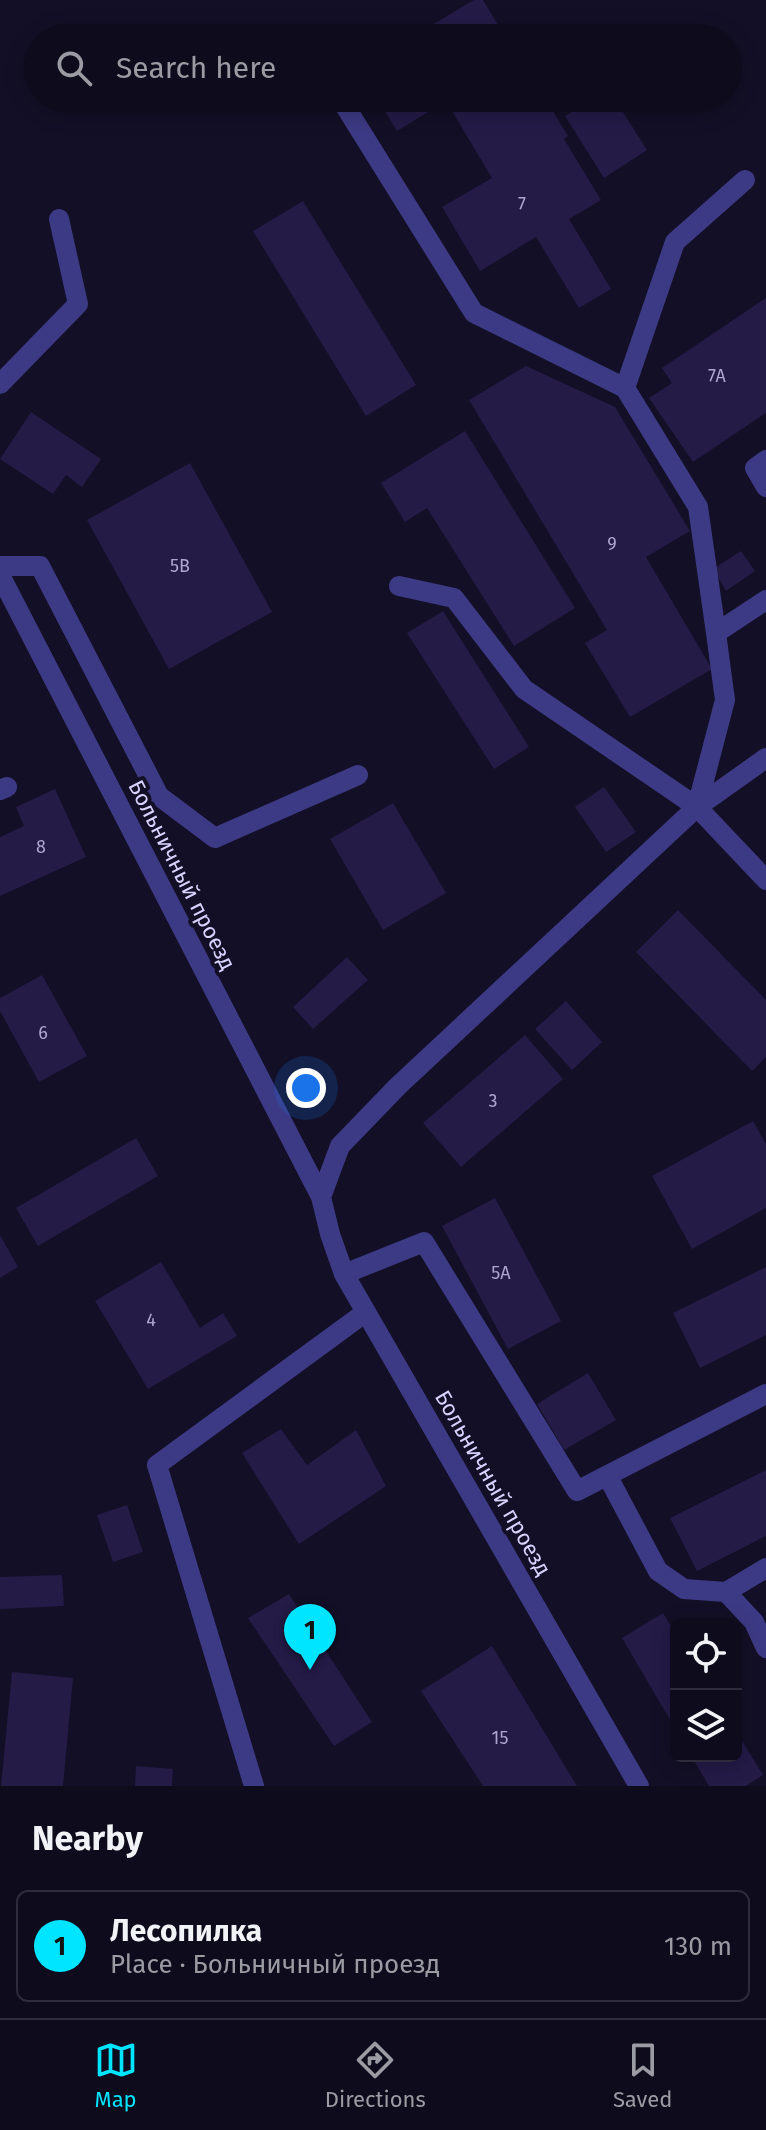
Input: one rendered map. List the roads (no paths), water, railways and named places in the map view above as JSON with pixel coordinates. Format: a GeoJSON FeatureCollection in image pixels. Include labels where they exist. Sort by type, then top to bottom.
{"type":"FeatureCollection","features":[{"type":"Feature","properties":{"kind":"street"},"geometry":{"type":"LineString","coordinates":[[349,112],[474,313],[625,388],[698,507],[725,700],[697,807]]}},
{"type":"Feature","properties":{"kind":"street"},"geometry":{"type":"LineString","coordinates":[[625,388],[675,242],[745,180]]}},
{"type":"Feature","properties":{"kind":"street"},"geometry":{"type":"LineString","coordinates":[[0,384],[78,304],[59,219]]}},
{"type":"Feature","properties":{"kind":"street"},"geometry":{"type":"LineString","coordinates":[[766,460],[755,468],[766,487]]}},
{"type":"Feature","properties":{"kind":"street"},"geometry":{"type":"LineString","coordinates":[[0,566],[40,566],[159,796],[215,838],[358,775]]}},
{"type":"Feature","properties":{"kind":"street","name":"Больничный проезд"},"geometry":{"type":"LineString","coordinates":[[0,575],[321,1197],[344,1274],[639,1786]]}},
{"type":"Feature","properties":{"kind":"street"},"geometry":{"type":"LineString","coordinates":[[399,586],[454,598],[524,689],[697,807],[766,880]]}},
{"type":"Feature","properties":{"kind":"street"},"geometry":{"type":"LineString","coordinates":[[716,633],[766,600]]}},
{"type":"Feature","properties":{"kind":"street"},"geometry":{"type":"LineString","coordinates":[[321,1197],[340,1146],[398,1086],[697,807],[766,758]]}},
{"type":"Feature","properties":{"kind":"street"},"geometry":{"type":"LineString","coordinates":[[344,1274],[424,1242],[577,1491],[766,1394]]}},
{"type":"Feature","properties":{"kind":"street"},"geometry":{"type":"LineString","coordinates":[[254,1786],[157,1465],[366,1312]]}},
{"type":"Feature","properties":{"kind":"street"},"geometry":{"type":"LineString","coordinates":[[608,1477],[658,1571],[684,1589],[726,1592],[766,1568]]}},
{"type":"Feature","properties":{"kind":"street"},"geometry":{"type":"LineString","coordinates":[[726,1592],[754,1622],[766,1648]]}},
{"type":"Feature","properties":{"kind":"place","name":"Лесопилка"},"geometry":{"type":"Point","coordinates":[310,1670]}}]}
